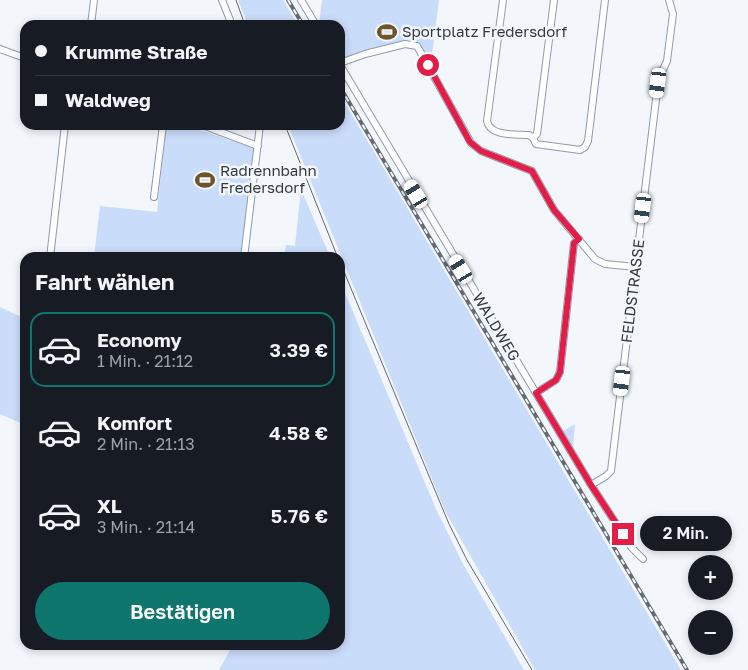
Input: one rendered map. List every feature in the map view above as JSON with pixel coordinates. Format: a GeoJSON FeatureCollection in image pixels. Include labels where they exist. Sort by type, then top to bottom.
{"type":"FeatureCollection","features":[{"type":"Feature","properties":{"kind":"street"},"geometry":{"type":"LineString","coordinates":[[92,20],[94,0]]}},
{"type":"Feature","properties":{"kind":"street"},"geometry":{"type":"LineString","coordinates":[[222,0],[230,20]]}},
{"type":"Feature","properties":{"kind":"street"},"geometry":{"type":"LineString","coordinates":[[302,0],[313,20]]}},
{"type":"Feature","properties":{"kind":"street"},"geometry":{"type":"LineString","coordinates":[[503,0],[487,122],[488,127],[494,132],[528,136],[535,141],[580,150],[585,147],[588,141],[605,0]]}},
{"type":"Feature","properties":{"kind":"street"},"geometry":{"type":"LineString","coordinates":[[535,141],[554,0]]}},
{"type":"Feature","properties":{"kind":"street","name":"FELDSTRASSE"},"geometry":{"type":"LineString","coordinates":[[591,485],[611,471],[658,83],[667,60],[673,14],[670,0]]}},
{"type":"Feature","properties":{"kind":"street"},"geometry":{"type":"LineString","coordinates":[[345,62],[365,54],[405,44],[417,46],[470,142],[481,151],[532,171],[554,210],[590,255],[601,262],[636,267]]}},
{"type":"Feature","properties":{"kind":"street"},"geometry":{"type":"LineString","coordinates":[[0,49],[20,56]]}},
{"type":"Feature","properties":{"kind":"street","name":"WALDWEG"},"geometry":{"type":"LineString","coordinates":[[345,72],[591,485],[632,548],[643,559]]}},
{"type":"Feature","properties":{"kind":"street"},"geometry":{"type":"LineString","coordinates":[[51,252],[64,130]]}},
{"type":"Feature","properties":{"kind":"street"},"geometry":{"type":"LineString","coordinates":[[154,197],[162,130]]}},
{"type":"Feature","properties":{"kind":"street"},"geometry":{"type":"LineString","coordinates":[[215,130],[258,146]]}},
{"type":"Feature","properties":{"kind":"street"},"geometry":{"type":"LineString","coordinates":[[245,252],[260,130]]}},
{"type":"Feature","properties":{"kind":"street"},"geometry":{"type":"LineString","coordinates":[[536,393],[556,380],[560,372],[574,243],[579,239]]}},
{"type":"Feature","properties":{"kind":"shaded area"},"geometry":{"type":"Polygon","coordinates":[[[238,0],[283,0],[295,20],[246,20],[238,0]]]}},
{"type":"Feature","properties":{"kind":"shaded area","name":"Sportplatz Fredersdorf"},"geometry":{"type":"Polygon","coordinates":[[[322,0],[439,0],[431,63],[421,46],[411,39],[345,60],[345,20],[320,20],[322,0]]]}},
{"type":"Feature","properties":{"kind":"shaded area"},"geometry":{"type":"Polygon","coordinates":[[[345,103],[681,670],[535,670],[445,511],[345,265],[345,252],[340,252],[290,130],[345,130],[345,103]]]}},
{"type":"Feature","properties":{"kind":"shaded area","name":"Radrennbahn Fredersdorf"},"geometry":{"type":"Polygon","coordinates":[[[165,130],[200,130],[254,148],[242,252],[95,252],[100,206],[157,212],[165,130]]]}},
{"type":"Feature","properties":{"kind":"shaded area"},"geometry":{"type":"Polygon","coordinates":[[[301,189],[328,252],[285,252],[286,245],[295,246],[301,189]]]}},
{"type":"Feature","properties":{"kind":"shaded area"},"geometry":{"type":"Polygon","coordinates":[[[345,293],[436,509],[463,564],[524,670],[219,670],[230,650],[345,650],[345,293]]]}},
{"type":"Feature","properties":{"kind":"shaded area"},"geometry":{"type":"Polygon","coordinates":[[[0,307],[20,317],[20,423],[0,414],[0,307]]]}},
{"type":"Feature","properties":{"kind":"shaded area"},"geometry":{"type":"Polygon","coordinates":[[[575,424],[573,449],[562,432],[575,424]]]}},
{"type":"Feature","properties":{"kind":"tram line"},"geometry":{"type":"LineString","coordinates":[[236,0],[243,20]]}},
{"type":"Feature","properties":{"kind":"tram line"},"geometry":{"type":"LineString","coordinates":[[287,130],[336,252]]}},
{"type":"Feature","properties":{"kind":"tram line"},"geometry":{"type":"LineString","coordinates":[[345,274],[449,524],[467,560],[532,670]]}},
{"type":"Feature","properties":{"kind":"railway"},"geometry":{"type":"LineString","coordinates":[[288,0],[300,20]]}},
{"type":"Feature","properties":{"kind":"railway"},"geometry":{"type":"LineString","coordinates":[[345,95],[687,670]]}},
{"type":"Feature","properties":{"kind":"place","name":"Sportplatz Fredersdorf"},"geometry":{"type":"Point","coordinates":[387,32]}},
{"type":"Feature","properties":{"kind":"place","name":"Radrennbahn Fredersdorf"},"geometry":{"type":"Point","coordinates":[205,180]}},
{"type":"Feature","properties":{"kind":"route"},"geometry":{"type":"LineString","coordinates":[[428,65],[470,142],[481,151],[532,171],[554,210],[579,239],[574,243],[560,372],[556,380],[536,393],[591,485],[623,534]]}}]}
